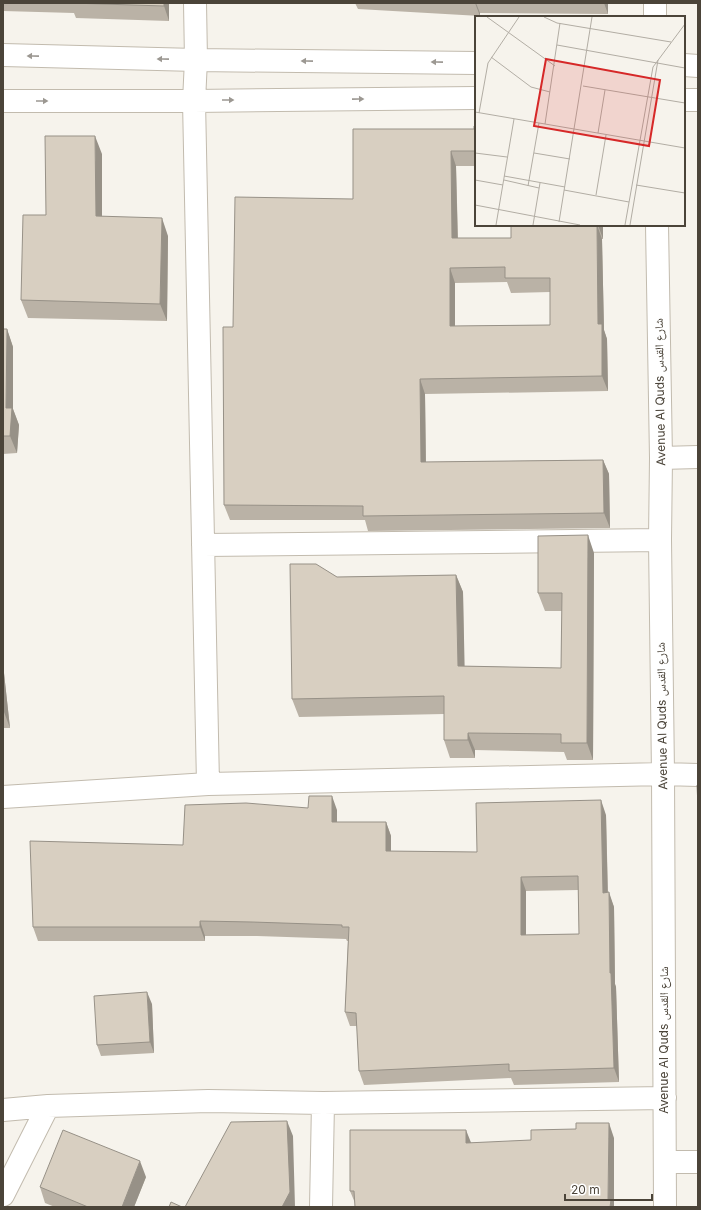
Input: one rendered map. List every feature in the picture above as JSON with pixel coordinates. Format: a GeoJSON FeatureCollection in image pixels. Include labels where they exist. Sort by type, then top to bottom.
{"type":"FeatureCollection","features":[{"type":"Feature","properties":{"kind":"street"},"geometry":{"type":"LineString","coordinates":[[195,3],[196,60],[194,101],[208,784]]}},
{"type":"Feature","properties":{"kind":"street"},"geometry":{"type":"LineString","coordinates":[[655,3],[655,16]]}},
{"type":"Feature","properties":{"kind":"street"},"geometry":{"type":"LineString","coordinates":[[3,55],[196,60],[475,63]]}},
{"type":"Feature","properties":{"kind":"street"},"geometry":{"type":"LineString","coordinates":[[685,66],[698,66]]}},
{"type":"Feature","properties":{"kind":"street"},"geometry":{"type":"LineString","coordinates":[[3,101],[194,101],[475,98]]}},
{"type":"Feature","properties":{"kind":"street"},"geometry":{"type":"LineString","coordinates":[[685,100],[698,100]]}},
{"type":"Feature","properties":{"kind":"street","name":"Avenue Al Quds شارع القدس"},"geometry":{"type":"LineString","coordinates":[[658,226],[661,458],[660,540],[663,774],[665,1207]]}},
{"type":"Feature","properties":{"kind":"street"},"geometry":{"type":"LineString","coordinates":[[661,458],[698,458]]}},
{"type":"Feature","properties":{"kind":"street"},"geometry":{"type":"LineString","coordinates":[[203,546],[660,540]]}},
{"type":"Feature","properties":{"kind":"street"},"geometry":{"type":"LineString","coordinates":[[3,797],[208,784],[698,774]]}},
{"type":"Feature","properties":{"kind":"street"},"geometry":{"type":"LineString","coordinates":[[3,1110],[48,1106],[208,1101],[322,1102],[665,1098]]}},
{"type":"Feature","properties":{"kind":"street"},"geometry":{"type":"LineString","coordinates":[[321,1207],[322,1102]]}},
{"type":"Feature","properties":{"kind":"street"},"geometry":{"type":"LineString","coordinates":[[3,1195],[48,1106]]}},
{"type":"Feature","properties":{"kind":"street"},"geometry":{"type":"LineString","coordinates":[[665,1162],[698,1162]]}},
{"type":"Feature","properties":{"kind":"building"},"geometry":{"type":"Polygon","coordinates":[[[71,3],[164,3],[164,6],[71,3]]]}},
{"type":"Feature","properties":{"kind":"building"},"geometry":{"type":"Polygon","coordinates":[[[475,126],[475,151],[451,151],[452,238],[511,238],[511,226],[597,226],[598,324],[602,324],[602,376],[420,379],[421,462],[603,460],[604,513],[363,516],[363,506],[224,505],[223,327],[233,327],[235,197],[353,199],[353,129],[474,129],[475,126]],[[505,267],[450,268],[450,326],[550,325],[550,278],[505,278],[505,267]]]}},
{"type":"Feature","properties":{"kind":"building"},"geometry":{"type":"Polygon","coordinates":[[[45,136],[95,136],[96,216],[162,218],[160,304],[21,300],[23,215],[46,215],[45,136]]]}},
{"type":"Feature","properties":{"kind":"building"},"geometry":{"type":"Polygon","coordinates":[[[3,329],[7,329],[6,408],[12,408],[10,436],[3,436],[3,329]]]}},
{"type":"Feature","properties":{"kind":"building"},"geometry":{"type":"Polygon","coordinates":[[[588,535],[587,743],[561,743],[561,734],[468,733],[468,740],[444,740],[444,696],[292,699],[290,564],[316,564],[337,577],[456,575],[458,666],[561,668],[562,593],[538,593],[538,536],[588,535]]]}},
{"type":"Feature","properties":{"kind":"building"},"geometry":{"type":"Polygon","coordinates":[[[697,785],[698,785],[698,806],[697,785]]]}},
{"type":"Feature","properties":{"kind":"building"},"geometry":{"type":"Polygon","coordinates":[[[309,796],[332,796],[332,822],[386,822],[386,851],[477,852],[476,803],[601,800],[603,893],[609,892],[610,973],[614,1068],[509,1071],[509,1064],[359,1071],[356,1013],[345,1012],[349,927],[342,927],[342,925],[200,921],[200,927],[33,927],[30,841],[183,845],[185,805],[246,803],[308,808],[309,796]],[[578,876],[521,877],[521,935],[579,934],[578,876]]]}},
{"type":"Feature","properties":{"kind":"building"},"geometry":{"type":"Polygon","coordinates":[[[147,992],[150,1042],[97,1045],[94,996],[147,992]]]}},
{"type":"Feature","properties":{"kind":"building"},"geometry":{"type":"Polygon","coordinates":[[[287,1121],[290,1192],[282,1207],[185,1207],[231,1122],[287,1121]]]}},
{"type":"Feature","properties":{"kind":"building"},"geometry":{"type":"Polygon","coordinates":[[[576,1123],[609,1123],[608,1200],[611,1200],[610,1207],[355,1207],[354,1191],[350,1191],[350,1130],[466,1130],[466,1143],[531,1140],[531,1130],[576,1129],[576,1123]]]}},
{"type":"Feature","properties":{"kind":"building"},"geometry":{"type":"Polygon","coordinates":[[[63,1130],[140,1161],[122,1207],[88,1207],[40,1187],[63,1130]]]}},
{"type":"Feature","properties":{"kind":"building"},"geometry":{"type":"Polygon","coordinates":[[[171,1202],[182,1207],[169,1207],[171,1202]]]}}]}
